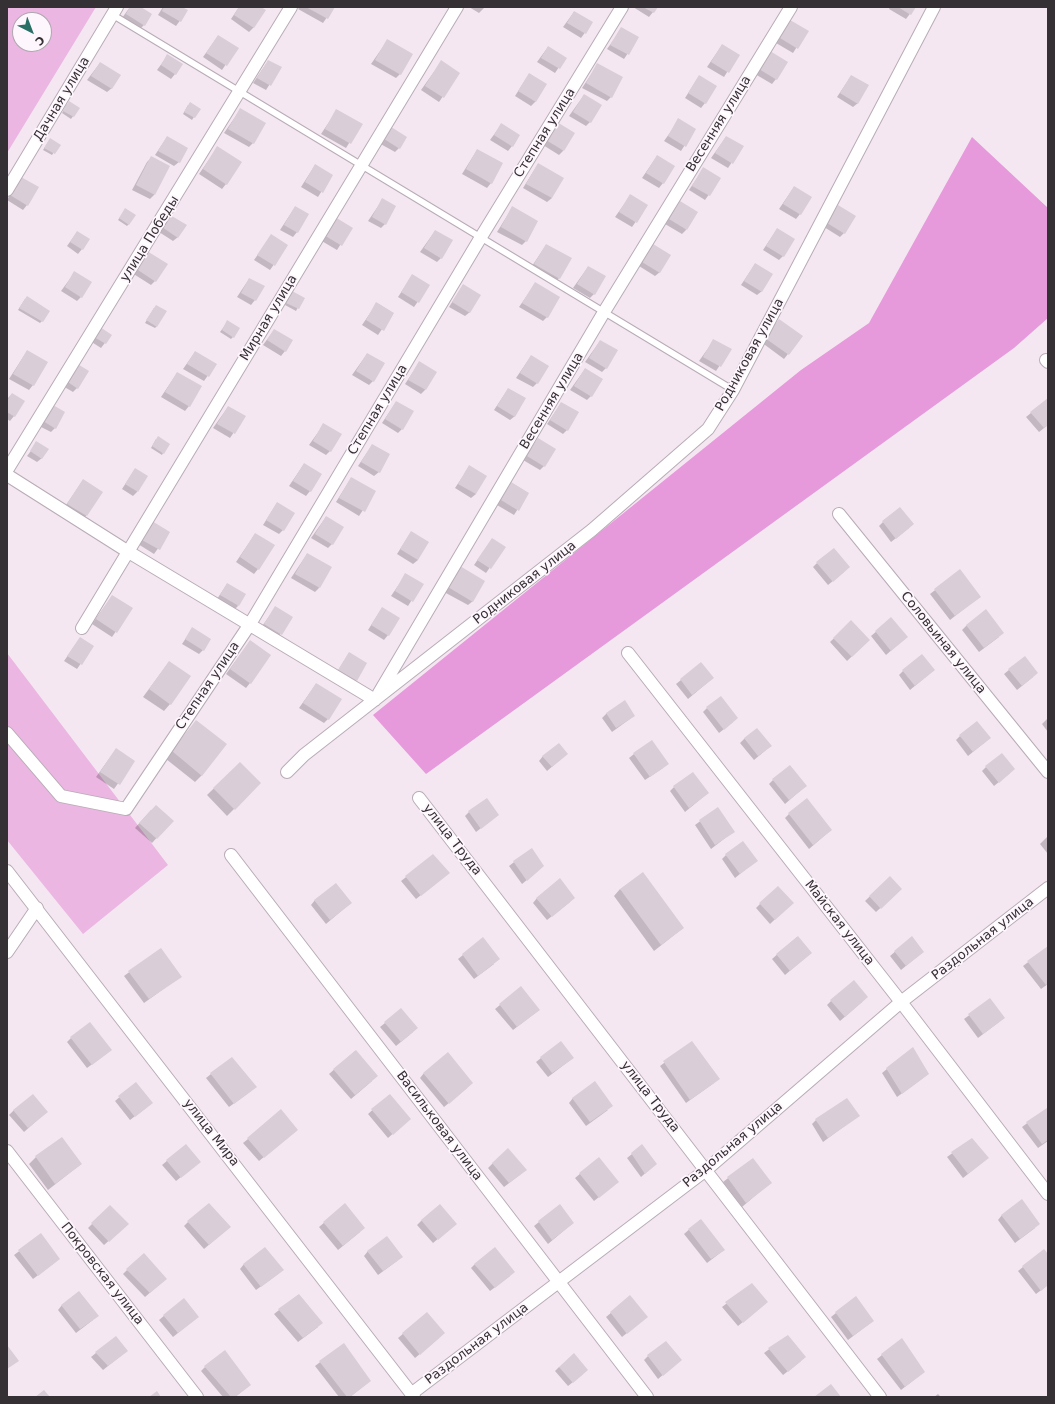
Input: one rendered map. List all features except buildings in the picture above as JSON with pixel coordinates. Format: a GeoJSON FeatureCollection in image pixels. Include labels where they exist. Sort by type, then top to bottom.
{"type":"FeatureCollection","features":[{"type":"Feature","properties":{"kind":"street","name":"улица Победы"},"geometry":{"type":"LineString","coordinates":[[7,470],[241,92],[291,7]]}},
{"type":"Feature","properties":{"kind":"street","name":"Мирная улица"},"geometry":{"type":"LineString","coordinates":[[82,628],[456,7]]}},
{"type":"Feature","properties":{"kind":"street","name":"Степная улица"},"geometry":{"type":"LineString","coordinates":[[7,733],[62,796],[126,809],[250,624],[481,237],[622,7]]}},
{"type":"Feature","properties":{"kind":"street","name":"Весенняя улица"},"geometry":{"type":"LineString","coordinates":[[287,772],[304,755],[375,700],[604,312],[791,7]]}},
{"type":"Feature","properties":{"kind":"street","name":"Родниковая улица"},"geometry":{"type":"LineString","coordinates":[[375,700],[592,530],[708,429],[733,390],[934,7]]}},
{"type":"Feature","properties":{"kind":"street","name":"Дачная улица"},"geometry":{"type":"LineString","coordinates":[[7,190],[115,11]]}},
{"type":"Feature","properties":{"kind":"street"},"geometry":{"type":"LineString","coordinates":[[7,475],[127,551],[375,700]]}},
{"type":"Feature","properties":{"kind":"street","name":"Соловьиная улица"},"geometry":{"type":"LineString","coordinates":[[839,514],[1048,772]]}},
{"type":"Feature","properties":{"kind":"street","name":"Майская улица"},"geometry":{"type":"LineString","coordinates":[[628,653],[902,1002],[1048,1194]]}},
{"type":"Feature","properties":{"kind":"street","name":"улица Труда"},"geometry":{"type":"LineString","coordinates":[[419,798],[880,1397]]}},
{"type":"Feature","properties":{"kind":"street","name":"Васильковая улица"},"geometry":{"type":"LineString","coordinates":[[231,855],[647,1397]]}},
{"type":"Feature","properties":{"kind":"street","name":"улица Мира"},"geometry":{"type":"LineString","coordinates":[[7,871],[412,1396]]}},
{"type":"Feature","properties":{"kind":"street","name":"Раздольная улица"},"geometry":{"type":"LineString","coordinates":[[412,1396],[706,1170],[902,1002],[1048,888]]}},
{"type":"Feature","properties":{"kind":"street"},"geometry":{"type":"LineString","coordinates":[[7,952],[37,908]]}},
{"type":"Feature","properties":{"kind":"street","name":"Покровская улица"},"geometry":{"type":"LineString","coordinates":[[7,1151],[197,1397]]}},
{"type":"Feature","properties":{"kind":"lane"},"geometry":{"type":"LineString","coordinates":[[115,11],[241,92],[733,390]]}},
{"type":"Feature","properties":{"kind":"shaded area"},"geometry":{"type":"Polygon","coordinates":[[[7,7],[96,7],[7,153],[7,7]]]}},
{"type":"Feature","properties":{"kind":"shaded area"},"geometry":{"type":"Polygon","coordinates":[[[972,137],[1048,208],[1048,318],[1014,348],[426,774],[373,715],[801,370],[869,323],[972,137]]]}},
{"type":"Feature","properties":{"kind":"shaded area"},"geometry":{"type":"Polygon","coordinates":[[[7,653],[168,865],[83,934],[7,840],[7,653]]]}}]}
